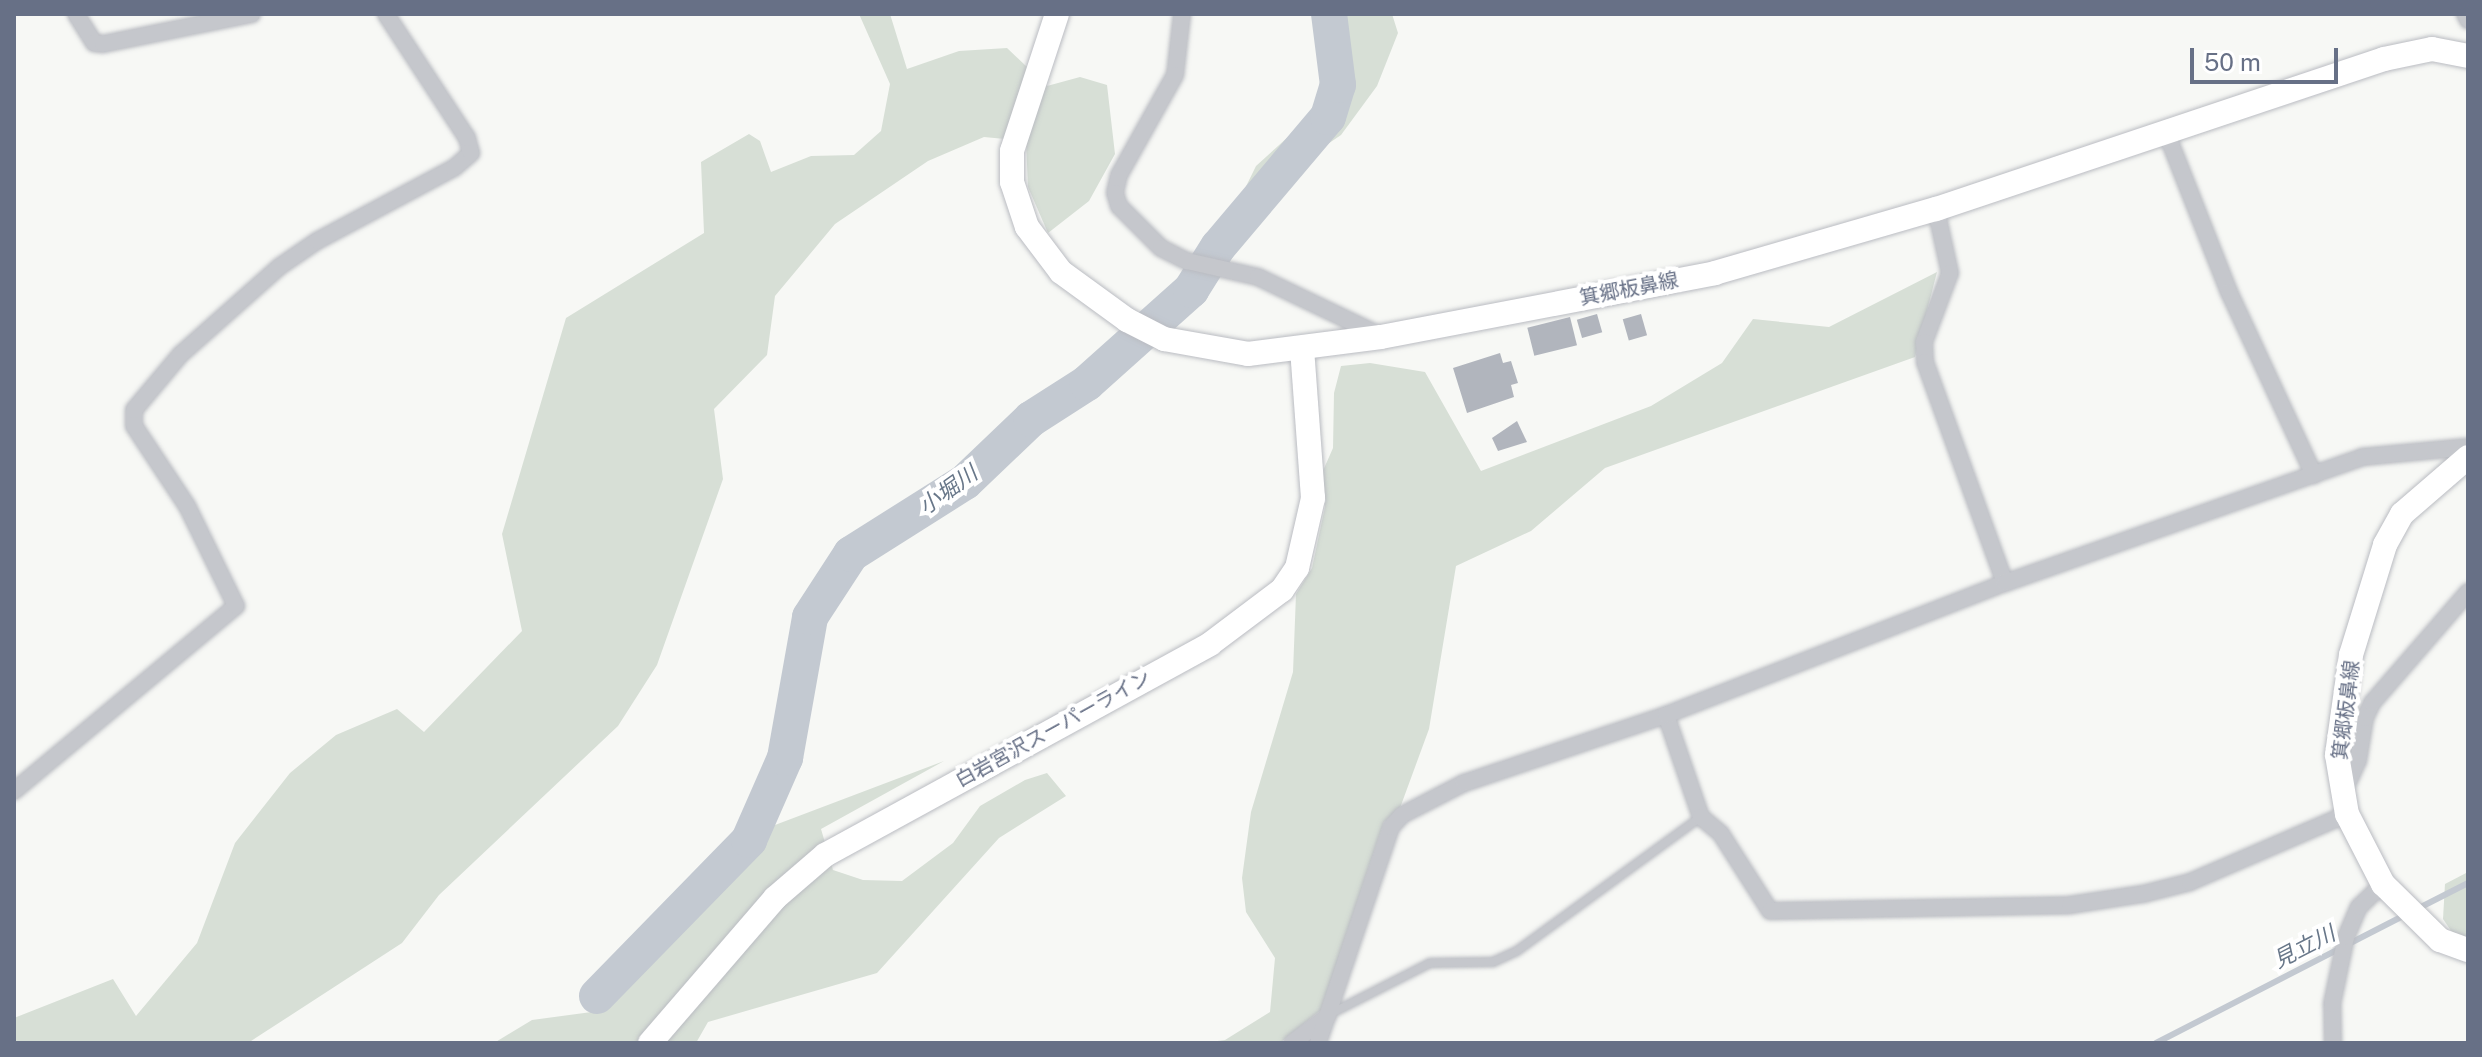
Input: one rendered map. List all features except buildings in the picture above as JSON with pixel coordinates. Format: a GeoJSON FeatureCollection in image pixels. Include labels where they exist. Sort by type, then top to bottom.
{"type":"FeatureCollection","features":[{"type":"Feature","properties":{"kind":"main road","name":"箕郷板鼻線"},"geometry":{"type":"LineString","coordinates":[[1057,14],[1012,151],[1016,198],[1035,241],[1061,272],[1102,305],[1164,339],[1248,354],[1381,337],[1715,273],[1936,209],[2384,59],[2432,49],[2468,56]]}},
{"type":"Feature","properties":{"kind":"main road","name":"白岩宮沢スーパーライン"},"geometry":{"type":"LineString","coordinates":[[650,1043],[775,898],[825,855],[1210,644],[1262,610],[1282,590],[1297,568],[1313,498],[1302,348]]}},
{"type":"Feature","properties":{"kind":"main road","name":"箕郷板鼻線"},"geometry":{"type":"LineString","coordinates":[[2468,457],[2402,514],[2371,578],[2337,755],[2345,804],[2383,884],[2440,940],[2468,950]]}},
{"type":"Feature","properties":{"kind":"street"},"geometry":{"type":"LineString","coordinates":[[76,14],[94,43],[103,44],[252,14]]}},
{"type":"Feature","properties":{"kind":"street"},"geometry":{"type":"LineString","coordinates":[[14,791],[236,606],[187,506],[134,426],[134,410],[180,355],[279,267],[317,241],[454,168],[471,153],[467,138],[386,14]]}},
{"type":"Feature","properties":{"kind":"street"},"geometry":{"type":"LineString","coordinates":[[1182,14],[1175,75],[1119,175],[1115,193],[1119,206],[1161,248],[1187,261],[1258,277],[1381,337]]}},
{"type":"Feature","properties":{"kind":"street"},"geometry":{"type":"LineString","coordinates":[[2465,14],[2468,20]]}},
{"type":"Feature","properties":{"kind":"street"},"geometry":{"type":"LineString","coordinates":[[2166,132],[2229,292],[2314,475]]}},
{"type":"Feature","properties":{"kind":"street"},"geometry":{"type":"LineString","coordinates":[[1936,209],[1950,273],[1924,342],[1925,362],[2005,583]]}},
{"type":"Feature","properties":{"kind":"street"},"geometry":{"type":"LineString","coordinates":[[1318,1043],[1391,827],[1402,815],[1464,783],[1666,715],[2005,583],[2362,457],[2468,447]]}},
{"type":"Feature","properties":{"kind":"street"},"geometry":{"type":"LineString","coordinates":[[1666,715],[1701,817],[1721,834],[1766,908],[1778,912],[2070,905],[2143,894],[2190,882],[2345,804],[2358,761],[2365,718],[2372,703],[2468,592]]}},
{"type":"Feature","properties":{"kind":"street"},"geometry":{"type":"LineString","coordinates":[[2333,1043],[2332,1004],[2346,937],[2359,907],[2383,884]]}},
{"type":"Feature","properties":{"kind":"street"},"geometry":{"type":"LineString","coordinates":[[1292,1043],[1328,1016]]}},
{"type":"Feature","properties":{"kind":"lane"},"geometry":{"type":"LineString","coordinates":[[1328,1016],[1430,963],[1493,962],[1517,951],[1701,817]]}},
{"type":"Feature","properties":{"kind":"shaded area"},"geometry":{"type":"Polygon","coordinates":[[[859,14],[890,14],[907,69],[959,51],[1007,48],[1047,86],[1080,77],[1107,85],[1115,154],[1089,201],[1048,233],[1028,187],[1026,141],[984,137],[928,161],[835,224],[775,296],[767,355],[714,409],[723,479],[657,665],[618,726],[439,895],[402,943],[248,1043],[14,1043],[14,1018],[113,979],[136,1016],[197,943],[235,843],[290,773],[336,735],[397,709],[424,732],[522,631],[502,534],[566,318],[704,233],[701,162],[749,134],[760,141],[771,172],[811,156],[854,155],[881,131],[890,84],[859,14]]]}},
{"type":"Feature","properties":{"kind":"shaded area"},"geometry":{"type":"Polygon","coordinates":[[[1317,14],[1392,14],[1398,33],[1377,86],[1341,135],[1319,150],[1254,229],[1234,236],[1231,217],[1256,166],[1310,117],[1327,86],[1317,14]]]}},
{"type":"Feature","properties":{"kind":"shaded area"},"geometry":{"type":"Polygon","coordinates":[[[1937,272],[1915,357],[1605,468],[1531,531],[1456,566],[1429,729],[1400,808],[1384,822],[1321,1010],[1280,1043],[1202,1043],[1225,1040],[1270,1012],[1275,958],[1246,912],[1242,878],[1251,812],[1293,672],[1296,594],[1312,568],[1325,507],[1322,473],[1333,448],[1334,393],[1341,366],[1370,363],[1425,372],[1481,471],[1651,406],[1722,363],[1753,319],[1829,327],[1937,272]]]}},
{"type":"Feature","properties":{"kind":"shaded area"},"geometry":{"type":"Polygon","coordinates":[[[944,761],[821,829],[833,870],[863,880],[902,881],[953,843],[980,806],[1025,780],[1047,773],[1066,796],[999,838],[877,973],[708,1022],[696,1043],[494,1043],[532,1020],[599,1011],[775,825],[944,761]]]}},
{"type":"Feature","properties":{"kind":"shaded area"},"geometry":{"type":"Polygon","coordinates":[[[2468,872],[2468,938],[2454,935],[2443,919],[2445,884],[2468,872]]]}},
{"type":"Feature","properties":{"kind":"waterway","name":"小堀川"},"geometry":{"type":"LineString","coordinates":[[597,996],[749,840],[785,758],[810,617],[851,554],[965,482],[1031,419],[1087,383],[1191,290],[1218,247],[1328,117],[1338,85],[1329,14]]}},
{"type":"Feature","properties":{"kind":"waterway","name":"見立川"},"geometry":{"type":"LineString","coordinates":[[2419,908],[2468,883]]}},
{"type":"Feature","properties":{"kind":"waterway","name":"見立川"},"geometry":{"type":"LineString","coordinates":[[2156,1043],[2405,915]]}}]}
